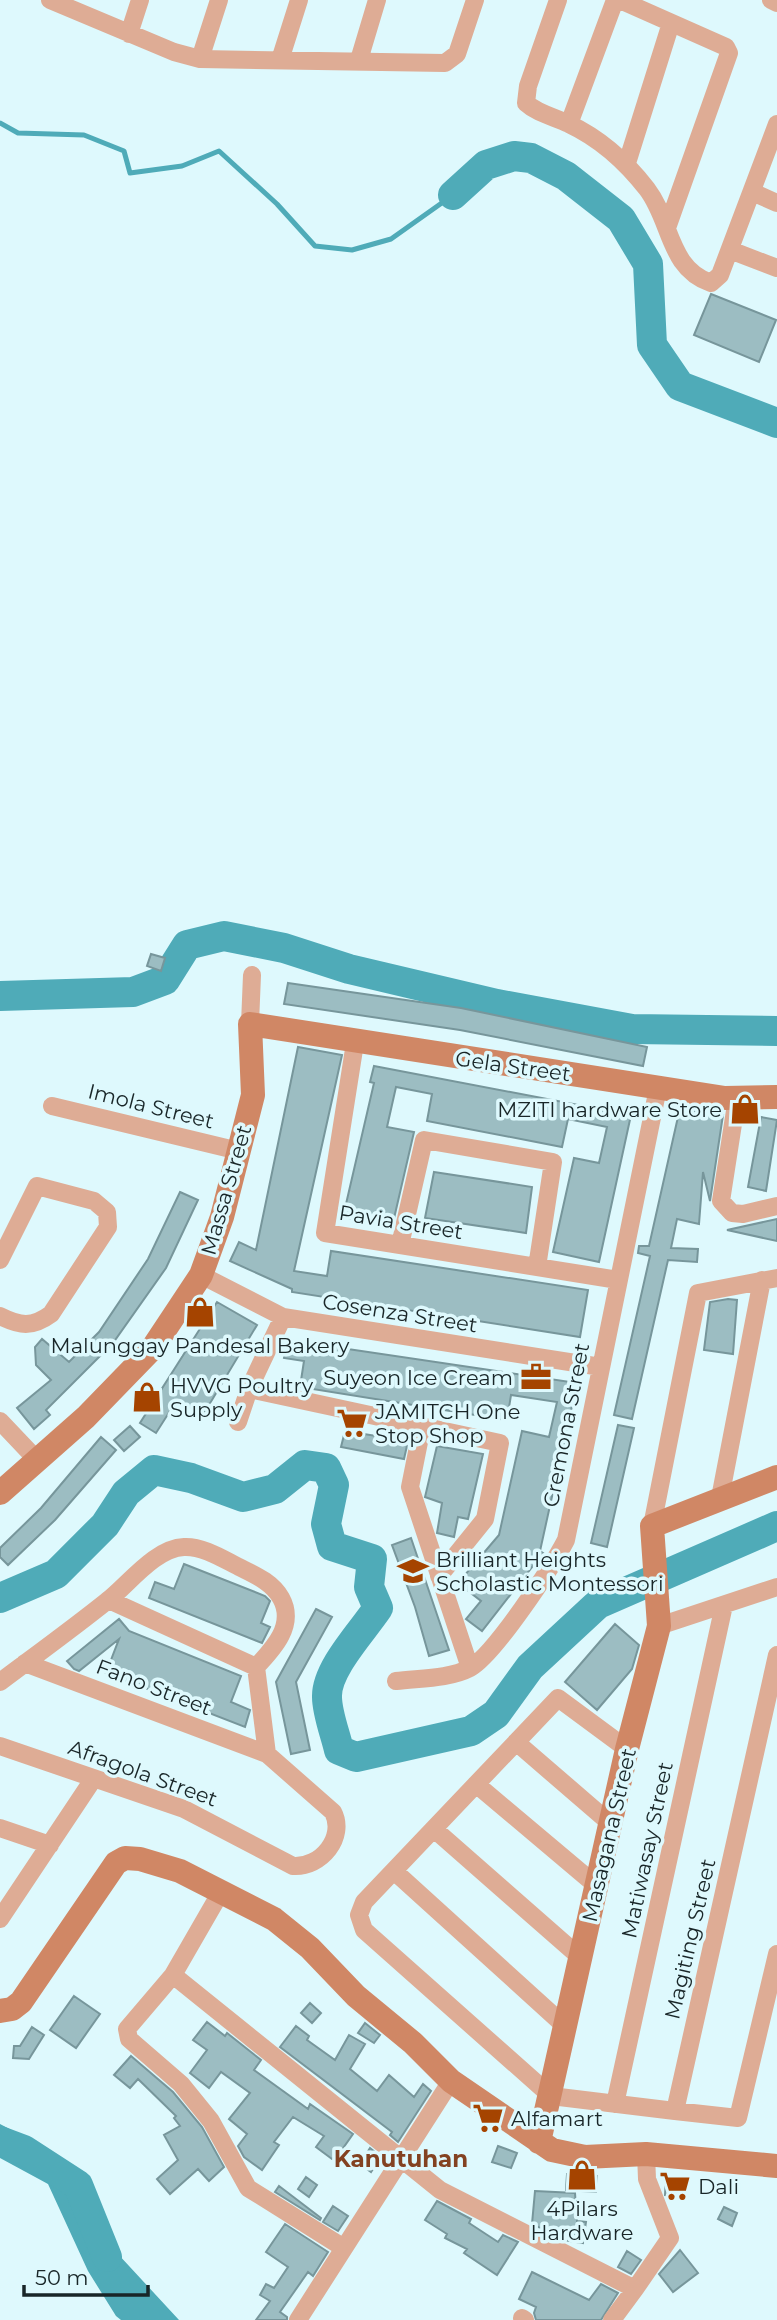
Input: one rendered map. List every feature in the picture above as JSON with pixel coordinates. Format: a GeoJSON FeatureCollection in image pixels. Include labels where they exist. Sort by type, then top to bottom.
{"type":"FeatureCollection","features":[{"type":"Feature","properties":{"kind":"street"},"geometry":{"type":"LineString","coordinates":[[129,34],[140,0]]}},
{"type":"Feature","properties":{"kind":"street"},"geometry":{"type":"LineString","coordinates":[[200,59],[219,0]]}},
{"type":"Feature","properties":{"kind":"street"},"geometry":{"type":"LineString","coordinates":[[280,60],[299,0]]}},
{"type":"Feature","properties":{"kind":"street"},"geometry":{"type":"LineString","coordinates":[[359,60],[377,0]]}},
{"type":"Feature","properties":{"kind":"street"},"geometry":{"type":"LineString","coordinates":[[58,1],[173,52],[200,59],[446,63],[457,54],[475,0]]}},
{"type":"Feature","properties":{"kind":"street"},"geometry":{"type":"LineString","coordinates":[[558,0],[524,96],[531,108],[569,124],[627,163],[650,194],[687,269],[706,281],[711,283],[720,275],[776,131]]}},
{"type":"Feature","properties":{"kind":"street"},"geometry":{"type":"LineString","coordinates":[[569,124],[618,0],[726,47],[729,53],[667,228]]}},
{"type":"Feature","properties":{"kind":"street"},"geometry":{"type":"LineString","coordinates":[[771,0],[777,3]]}},
{"type":"Feature","properties":{"kind":"street"},"geometry":{"type":"LineString","coordinates":[[627,163],[671,23]]}},
{"type":"Feature","properties":{"kind":"street"},"geometry":{"type":"LineString","coordinates":[[752,192],[777,203]]}},
{"type":"Feature","properties":{"kind":"street"},"geometry":{"type":"LineString","coordinates":[[730,250],[777,268]]}},
{"type":"Feature","properties":{"kind":"street","name":"Massa Street"},"geometry":{"type":"LineString","coordinates":[[0,1493],[86,1417],[152,1349],[201,1275],[222,1217],[253,1095],[251,975]]}},
{"type":"Feature","properties":{"kind":"street","name":"Gela Street"},"geometry":{"type":"LineString","coordinates":[[250,1024],[658,1088],[737,1098],[777,1097]]}},
{"type":"Feature","properties":{"kind":"street","name":"Pavia Street"},"geometry":{"type":"LineString","coordinates":[[355,1042],[325,1233],[618,1280]]}},
{"type":"Feature","properties":{"kind":"street","name":"Cremona Street"},"geometry":{"type":"LineString","coordinates":[[470,1668],[487,1654],[557,1558],[566,1540],[658,1088]]}},
{"type":"Feature","properties":{"kind":"street"},"geometry":{"type":"LineString","coordinates":[[737,1098],[721,1201],[732,1213],[743,1214],[777,1206]]}},
{"type":"Feature","properties":{"kind":"street","name":"Imola Street"},"geometry":{"type":"LineString","coordinates":[[52,1106],[239,1151]]}},
{"type":"Feature","properties":{"kind":"street"},"geometry":{"type":"LineString","coordinates":[[400,1245],[424,1140],[553,1162],[537,1267]]}},
{"type":"Feature","properties":{"kind":"street"},"geometry":{"type":"LineString","coordinates":[[0,1260],[37,1186],[94,1201],[102,1206],[110,1219],[51,1314],[39,1323],[26,1326],[0,1316]]}},
{"type":"Feature","properties":{"kind":"street","name":"Cosenza Street"},"geometry":{"type":"LineString","coordinates":[[201,1275],[283,1317],[601,1367]]}},
{"type":"Feature","properties":{"kind":"street"},"geometry":{"type":"LineString","coordinates":[[652,1526],[698,1293],[770,1279],[720,1498]]}},
{"type":"Feature","properties":{"kind":"street"},"geometry":{"type":"LineString","coordinates":[[238,1422],[249,1389],[283,1317]]}},
{"type":"Feature","properties":{"kind":"street"},"geometry":{"type":"LineString","coordinates":[[249,1389],[500,1443],[485,1519],[439,1576]]}},
{"type":"Feature","properties":{"kind":"street"},"geometry":{"type":"LineString","coordinates":[[0,1422],[37,1460]]}},
{"type":"Feature","properties":{"kind":"street"},"geometry":{"type":"LineString","coordinates":[[396,1681],[451,1674],[470,1668],[410,1487],[422,1427]]}},
{"type":"Feature","properties":{"kind":"street"},"geometry":{"type":"LineString","coordinates":[[652,1526],[777,1477]]}},
{"type":"Feature","properties":{"kind":"street","name":"Masagana Street"},"geometry":{"type":"LineString","coordinates":[[539,2142],[627,1749],[660,1626],[652,1526]]}},
{"type":"Feature","properties":{"kind":"street"},"geometry":{"type":"LineString","coordinates":[[0,1682],[109,1600],[166,1553],[182,1547],[212,1554],[270,1584],[284,1603],[284,1629],[274,1649],[256,1667]]}},
{"type":"Feature","properties":{"kind":"street"},"geometry":{"type":"LineString","coordinates":[[660,1626],[777,1587]]}},
{"type":"Feature","properties":{"kind":"street"},"geometry":{"type":"LineString","coordinates":[[109,1600],[256,1667]]}},
{"type":"Feature","properties":{"kind":"street","name":"Matiwasay Street"},"geometry":{"type":"LineString","coordinates":[[615,2104],[724,1605]]}},
{"type":"Feature","properties":{"kind":"street","name":"Magiting Street"},"geometry":{"type":"LineString","coordinates":[[675,2111],[777,1655]]}},
{"type":"Feature","properties":{"kind":"street","name":"Fano Street"},"geometry":{"type":"LineString","coordinates":[[25,1663],[267,1754]]}},
{"type":"Feature","properties":{"kind":"street"},"geometry":{"type":"LineString","coordinates":[[256,1667],[267,1754]]}},
{"type":"Feature","properties":{"kind":"street"},"geometry":{"type":"LineString","coordinates":[[627,1749],[558,1698],[364,1902],[359,1915],[364,1930],[551,2096],[738,2118],[777,1954]]}},
{"type":"Feature","properties":{"kind":"street"},"geometry":{"type":"LineString","coordinates":[[516,1742],[611,1824]]}},
{"type":"Feature","properties":{"kind":"street","name":"Afragola Street"},"geometry":{"type":"LineString","coordinates":[[0,1746],[184,1809],[237,1834],[281,1861],[305,1867],[316,1861],[330,1847],[337,1834],[338,1822],[333,1812],[267,1754]]}},
{"type":"Feature","properties":{"kind":"street"},"geometry":{"type":"LineString","coordinates":[[0,1919],[94,1778]]}},
{"type":"Feature","properties":{"kind":"street"},"geometry":{"type":"LineString","coordinates":[[476,1784],[597,1886]]}},
{"type":"Feature","properties":{"kind":"street"},"geometry":{"type":"LineString","coordinates":[[0,1828],[50,1845]]}},
{"type":"Feature","properties":{"kind":"street"},"geometry":{"type":"LineString","coordinates":[[434,1829],[581,1958]]}},
{"type":"Feature","properties":{"kind":"street"},"geometry":{"type":"LineString","coordinates":[[10,2006],[116,1863],[125,1858],[155,1862],[222,1890],[261,1910],[295,1934],[348,1988],[413,2043],[451,2081],[539,2142],[570,2156],[646,2154],[777,2166]]}},
{"type":"Feature","properties":{"kind":"street"},"geometry":{"type":"LineString","coordinates":[[394,1871],[566,2026]]}},
{"type":"Feature","properties":{"kind":"street"},"geometry":{"type":"LineString","coordinates":[[222,1890],[173,1975],[127,2029],[129,2039],[181,2084],[211,2120],[248,2188],[344,2248]]}},
{"type":"Feature","properties":{"kind":"street"},"geometry":{"type":"LineString","coordinates":[[173,1975],[440,2190],[635,2289]]}},
{"type":"Feature","properties":{"kind":"street"},"geometry":{"type":"LineString","coordinates":[[298,2320],[451,2081]]}},
{"type":"Feature","properties":{"kind":"street"},"geometry":{"type":"LineString","coordinates":[[612,2320],[670,2238],[647,2179],[646,2154]]}},
{"type":"Feature","properties":{"kind":"water"},"geometry":{"type":"Polygon","coordinates":[[[0,2124],[46,2148],[105,2240],[179,2320],[121,2320],[116,2316],[88,2271],[48,2184],[0,2158],[0,2124]]]}},
{"type":"Feature","properties":{"kind":"building"},"geometry":{"type":"Polygon","coordinates":[[[711,294],[776,320],[759,362],[694,335],[711,294]]]}},
{"type":"Feature","properties":{"kind":"building"},"geometry":{"type":"Polygon","coordinates":[[[151,954],[165,958],[161,971],[147,966],[151,954]]]}},
{"type":"Feature","properties":{"kind":"building"},"geometry":{"type":"Polygon","coordinates":[[[288,983],[461,1008],[647,1047],[643,1066],[460,1030],[284,1004],[288,983]]]}},
{"type":"Feature","properties":{"kind":"building"},"geometry":{"type":"Polygon","coordinates":[[[298,1047],[342,1055],[294,1271],[327,1276],[331,1251],[588,1290],[580,1337],[292,1292],[292,1289],[230,1261],[239,1242],[256,1250],[298,1047]]]}},
{"type":"Feature","properties":{"kind":"building"},"geometry":{"type":"Polygon","coordinates":[[[374,1066],[631,1115],[599,1262],[553,1252],[574,1158],[599,1163],[607,1127],[568,1119],[562,1147],[427,1121],[432,1094],[396,1087],[387,1127],[414,1132],[392,1227],[343,1217],[374,1083],[370,1082],[374,1066]]]}},
{"type":"Feature","properties":{"kind":"building"},"geometry":{"type":"Polygon","coordinates":[[[680,1108],[723,1115],[710,1201],[703,1172],[699,1224],[677,1219],[671,1248],[698,1249],[697,1262],[668,1260],[632,1419],[614,1415],[650,1256],[638,1253],[639,1246],[649,1246],[680,1108]]]}},
{"type":"Feature","properties":{"kind":"building"},"geometry":{"type":"Polygon","coordinates":[[[761,1117],[777,1120],[766,1191],[748,1187],[761,1117]]]}},
{"type":"Feature","properties":{"kind":"building"},"geometry":{"type":"Polygon","coordinates":[[[434,1172],[532,1187],[526,1233],[425,1218],[434,1172]]]}},
{"type":"Feature","properties":{"kind":"building"},"geometry":{"type":"Polygon","coordinates":[[[180,1192],[198,1200],[166,1268],[113,1343],[46,1410],[50,1415],[34,1429],[17,1408],[51,1380],[36,1365],[35,1347],[42,1339],[69,1362],[99,1332],[148,1259],[180,1192]]]}},
{"type":"Feature","properties":{"kind":"building"},"geometry":{"type":"Polygon","coordinates":[[[777,1219],[777,1241],[727,1230],[777,1219]]]}},
{"type":"Feature","properties":{"kind":"building"},"geometry":{"type":"Polygon","coordinates":[[[737,1300],[733,1354],[704,1350],[710,1302],[737,1300]]]}},
{"type":"Feature","properties":{"kind":"building"},"geometry":{"type":"Polygon","coordinates":[[[217,1302],[257,1325],[203,1415],[177,1400],[156,1433],[140,1423],[217,1302]]]}},
{"type":"Feature","properties":{"kind":"building"},"geometry":{"type":"Polygon","coordinates":[[[287,1340],[577,1383],[540,1551],[543,1553],[482,1631],[466,1619],[481,1601],[458,1583],[499,1535],[522,1431],[549,1437],[557,1402],[511,1395],[507,1420],[300,1387],[304,1361],[284,1358],[287,1340]]]}},
{"type":"Feature","properties":{"kind":"building"},"geometry":{"type":"Polygon","coordinates":[[[618,1425],[634,1428],[607,1547],[591,1543],[618,1425]]]}},
{"type":"Feature","properties":{"kind":"building"},"geometry":{"type":"Polygon","coordinates":[[[130,1426],[140,1437],[124,1451],[114,1440],[130,1426]]]}},
{"type":"Feature","properties":{"kind":"building"},"geometry":{"type":"Polygon","coordinates":[[[345,1431],[408,1441],[404,1459],[341,1447],[345,1431]]]}},
{"type":"Feature","properties":{"kind":"building"},"geometry":{"type":"Polygon","coordinates":[[[101,1437],[116,1450],[55,1520],[8,1565],[0,1557],[0,1548],[41,1508],[101,1437]]]}},
{"type":"Feature","properties":{"kind":"building"},"geometry":{"type":"Polygon","coordinates":[[[437,1446],[483,1454],[468,1519],[458,1517],[454,1537],[437,1533],[442,1503],[425,1497],[437,1446]]]}},
{"type":"Feature","properties":{"kind":"building"},"geometry":{"type":"Polygon","coordinates":[[[411,1538],[449,1650],[429,1656],[415,1607],[392,1545],[411,1538]]]}},
{"type":"Feature","properties":{"kind":"building"},"geometry":{"type":"Polygon","coordinates":[[[184,1564],[265,1596],[270,1601],[261,1623],[270,1627],[262,1643],[149,1598],[155,1582],[174,1589],[184,1564]]]}},
{"type":"Feature","properties":{"kind":"building"},"geometry":{"type":"Polygon","coordinates":[[[316,1609],[332,1617],[296,1682],[310,1750],[291,1754],[276,1682],[316,1609]]]}},
{"type":"Feature","properties":{"kind":"building"},"geometry":{"type":"Polygon","coordinates":[[[119,1619],[129,1631],[241,1676],[231,1702],[250,1710],[245,1727],[106,1673],[119,1639],[79,1671],[74,1669],[67,1661],[119,1619]]]}},
{"type":"Feature","properties":{"kind":"building"},"geometry":{"type":"Polygon","coordinates":[[[615,1624],[639,1645],[632,1669],[597,1710],[565,1682],[615,1624]]]}},
{"type":"Feature","properties":{"kind":"building"},"geometry":{"type":"Polygon","coordinates":[[[74,1996],[100,2014],[76,2048],[50,2030],[74,1996]]]}},
{"type":"Feature","properties":{"kind":"building"},"geometry":{"type":"Polygon","coordinates":[[[310,2003],[321,2013],[312,2023],[301,2013],[310,2003]]]}},
{"type":"Feature","properties":{"kind":"building"},"geometry":{"type":"Polygon","coordinates":[[[207,2022],[225,2036],[227,2033],[261,2060],[254,2070],[308,2109],[310,2104],[353,2134],[341,2151],[332,2159],[316,2147],[324,2136],[293,2117],[274,2142],[279,2145],[262,2170],[244,2157],[238,2146],[247,2134],[229,2119],[250,2093],[221,2072],[209,2088],[190,2073],[207,2050],[193,2040],[207,2022]]]}},
{"type":"Feature","properties":{"kind":"building"},"geometry":{"type":"Polygon","coordinates":[[[365,2023],[380,2035],[374,2043],[358,2033],[365,2023]]]}},
{"type":"Feature","properties":{"kind":"building"},"geometry":{"type":"Polygon","coordinates":[[[296,2026],[309,2036],[307,2040],[335,2060],[349,2035],[365,2044],[350,2069],[377,2091],[389,2075],[414,2097],[423,2084],[431,2091],[398,2142],[390,2135],[392,2132],[280,2047],[296,2026]]]}},
{"type":"Feature","properties":{"kind":"building"},"geometry":{"type":"Polygon","coordinates":[[[32,2027],[44,2035],[29,2059],[13,2058],[14,2046],[20,2046],[32,2027]]]}},
{"type":"Feature","properties":{"kind":"building"},"geometry":{"type":"Polygon","coordinates":[[[131,2056],[173,2092],[202,2127],[224,2167],[209,2181],[198,2169],[170,2194],[157,2179],[178,2160],[164,2135],[180,2126],[174,2118],[176,2116],[138,2079],[130,2088],[114,2075],[131,2056]]]}},
{"type":"Feature","properties":{"kind":"building"},"geometry":{"type":"Polygon","coordinates":[[[498,2146],[517,2153],[511,2168],[492,2162],[498,2146]]]}},
{"type":"Feature","properties":{"kind":"building"},"geometry":{"type":"Polygon","coordinates":[[[370,2148],[381,2157],[371,2172],[360,2164],[370,2148]]]}},
{"type":"Feature","properties":{"kind":"building"},"geometry":{"type":"Polygon","coordinates":[[[567,2174],[597,2176],[596,2192],[566,2190],[567,2174]]]}},
{"type":"Feature","properties":{"kind":"building"},"geometry":{"type":"Polygon","coordinates":[[[666,2176],[687,2179],[685,2197],[665,2195],[666,2176]]]}},
{"type":"Feature","properties":{"kind":"building"},"geometry":{"type":"Polygon","coordinates":[[[306,2177],[317,2185],[309,2197],[298,2189],[306,2177]]]}},
{"type":"Feature","properties":{"kind":"building"},"geometry":{"type":"Polygon","coordinates":[[[279,2186],[321,2218],[320,2220],[275,2192],[279,2186]]]}},
{"type":"Feature","properties":{"kind":"building"},"geometry":{"type":"Polygon","coordinates":[[[535,2191],[575,2193],[577,2221],[586,2222],[583,2243],[563,2240],[564,2235],[548,2232],[532,2224],[535,2191]]]}},
{"type":"Feature","properties":{"kind":"building"},"geometry":{"type":"Polygon","coordinates":[[[437,2201],[471,2219],[469,2223],[498,2242],[503,2235],[518,2242],[497,2275],[464,2253],[467,2249],[445,2238],[447,2234],[425,2220],[437,2201]]]}},
{"type":"Feature","properties":{"kind":"building"},"geometry":{"type":"Polygon","coordinates":[[[333,2206],[348,2216],[338,2231],[323,2222],[333,2206]]]}},
{"type":"Feature","properties":{"kind":"building"},"geometry":{"type":"Polygon","coordinates":[[[724,2207],[737,2213],[732,2226],[718,2219],[724,2207]]]}},
{"type":"Feature","properties":{"kind":"building"},"geometry":{"type":"Polygon","coordinates":[[[285,2224],[328,2252],[313,2276],[308,2272],[280,2312],[287,2320],[256,2320],[270,2301],[260,2295],[266,2284],[274,2288],[288,2267],[266,2252],[285,2224]]]}},
{"type":"Feature","properties":{"kind":"building"},"geometry":{"type":"Polygon","coordinates":[[[680,2250],[698,2273],[673,2292],[659,2274],[680,2250]]]}},
{"type":"Feature","properties":{"kind":"building"},"geometry":{"type":"Polygon","coordinates":[[[627,2251],[641,2260],[631,2274],[618,2267],[627,2251]]]}},
{"type":"Feature","properties":{"kind":"building"},"geometry":{"type":"Polygon","coordinates":[[[532,2272],[589,2300],[601,2284],[618,2293],[601,2320],[536,2320],[536,2307],[519,2299],[532,2272]]]}},
{"type":"Feature","properties":{"kind":"waterway"},"geometry":{"type":"LineString","coordinates":[[0,123],[18,133],[84,135],[124,151],[130,173],[182,166],[219,151],[277,204],[315,246],[352,250],[391,239],[453,195]]}},
{"type":"Feature","properties":{"kind":"waterway"},"geometry":{"type":"LineString","coordinates":[[453,195],[486,165],[514,156],[531,158],[566,176],[621,219],[648,264],[652,345],[680,386],[777,423]]}},
{"type":"Feature","properties":{"kind":"waterway"},"geometry":{"type":"LineString","coordinates":[[0,996],[133,992],[165,980],[187,945],[224,936],[284,948],[349,969],[497,1004],[632,1029],[777,1031]]}},
{"type":"Feature","properties":{"kind":"waterway"},"geometry":{"type":"LineString","coordinates":[[0,1598],[56,1574],[105,1525],[126,1493],[154,1470],[191,1478],[243,1497],[275,1489],[305,1465],[326,1468],[334,1485],[326,1524],[332,1546],[372,1559],[369,1587],[378,1608],[338,1663],[328,1686],[328,1710],[339,1750],[356,1757],[471,1731],[496,1714],[530,1667],[598,1604],[777,1526]]}},
{"type":"Feature","properties":{"kind":"waterway"},"geometry":{"type":"LineString","coordinates":[[0,2141],[24,2150],[78,2185],[107,2257]]}},
{"type":"Feature","properties":{"kind":"place","name":"MZITI hardware Store"},"geometry":{"type":"Point","coordinates":[745,1109]}},
{"type":"Feature","properties":{"kind":"place","name":"Malunggay Pandesal Bakery"},"geometry":{"type":"Point","coordinates":[200,1312]}},
{"type":"Feature","properties":{"kind":"place","name":"Suyeon Ice Cream"},"geometry":{"type":"Point","coordinates":[536,1377]}},
{"type":"Feature","properties":{"kind":"place","name":"HVVG Poultry Supply"},"geometry":{"type":"Point","coordinates":[147,1397]}},
{"type":"Feature","properties":{"kind":"place","name":"JAMITCH One Stop Shop"},"geometry":{"type":"Point","coordinates":[352,1423]}},
{"type":"Feature","properties":{"kind":"place","name":"Brilliant Heights Scholastic Montessori"},"geometry":{"type":"Point","coordinates":[413,1571]}},
{"type":"Feature","properties":{"kind":"place","name":"Alfamart"},"geometry":{"type":"Point","coordinates":[488,2118]}},
{"type":"Feature","properties":{"kind":"place","name":"4Pilars Hardware"},"geometry":{"type":"Point","coordinates":[582,2175]}},
{"type":"Feature","properties":{"kind":"place","name":"Dali"},"geometry":{"type":"Point","coordinates":[675,2186]}},
{"type":"Feature","properties":{"kind":"district","name":"Kanutuhan"},"geometry":{"type":"Point","coordinates":[401,2159]}}]}
